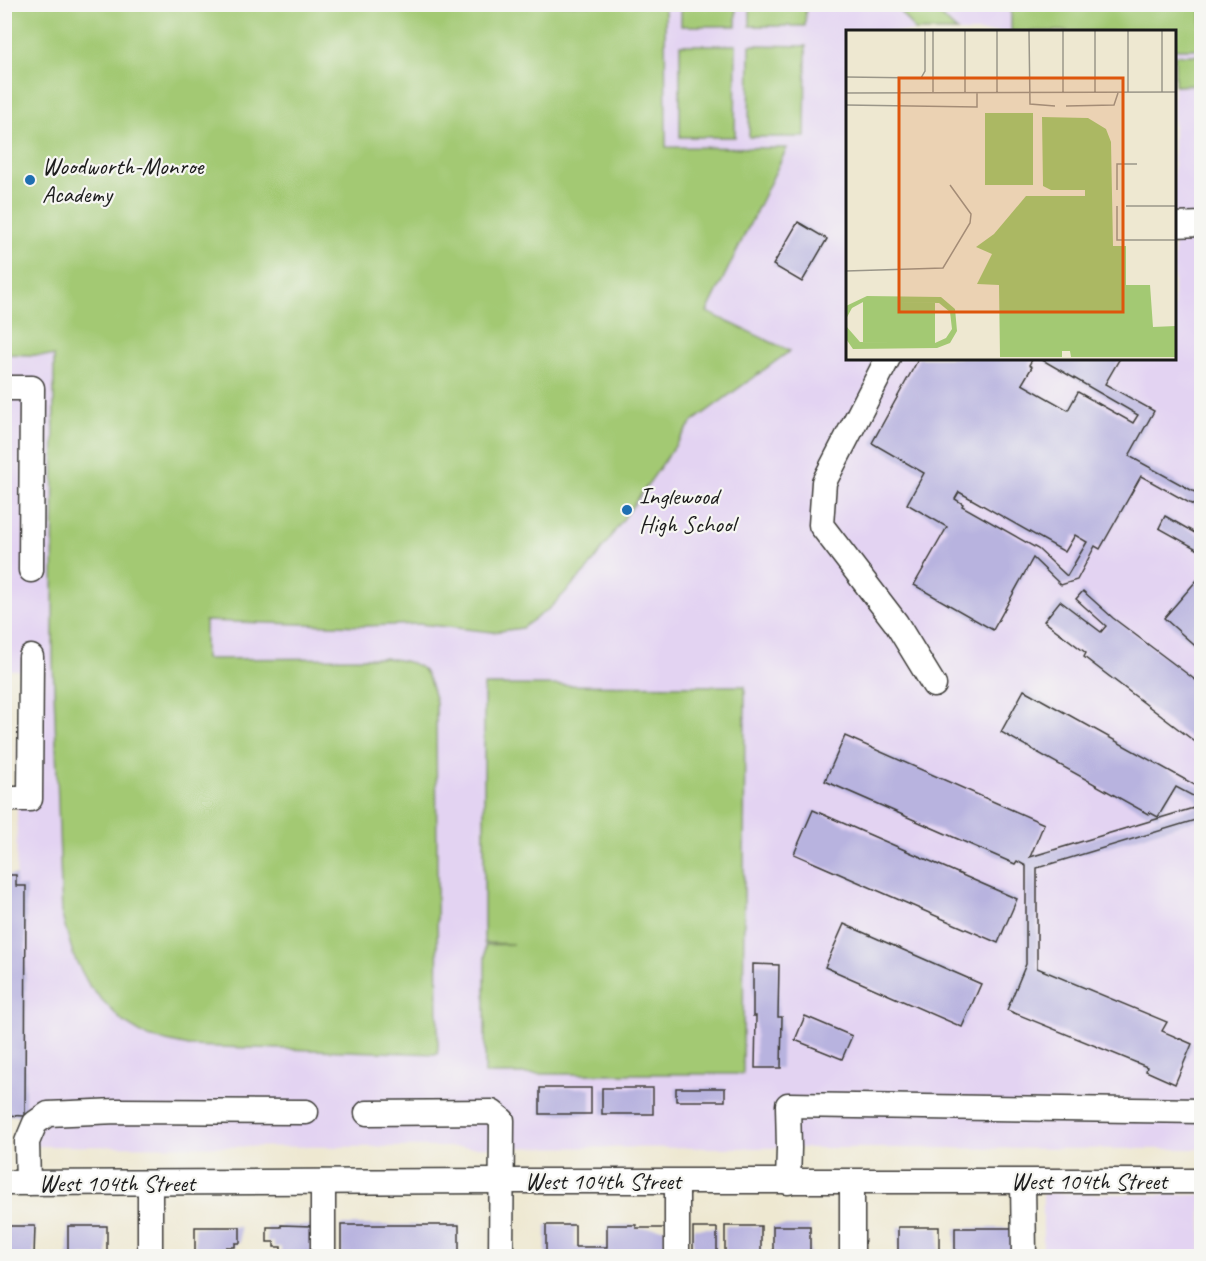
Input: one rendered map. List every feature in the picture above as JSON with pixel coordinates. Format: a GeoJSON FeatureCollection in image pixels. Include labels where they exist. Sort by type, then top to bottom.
{"type":"FeatureCollection","features":[{"type":"Feature","properties":{"kind":"street"},"geometry":{"type":"LineString","coordinates":[[1176,225],[1202,224]]}},
{"type":"Feature","properties":{"kind":"street"},"geometry":{"type":"LineString","coordinates":[[887,360],[824,482],[821,525],[896,623],[933,685]]}},
{"type":"Feature","properties":{"kind":"street"},"geometry":{"type":"LineString","coordinates":[[4,388],[32,388],[31,570]]}},
{"type":"Feature","properties":{"kind":"street"},"geometry":{"type":"LineString","coordinates":[[4,799],[30,799],[32,657]]}},
{"type":"Feature","properties":{"kind":"street"},"geometry":{"type":"LineString","coordinates":[[788,1182],[788,1105],[1202,1111]]}},
{"type":"Feature","properties":{"kind":"street"},"geometry":{"type":"LineString","coordinates":[[16,1183],[27,1142],[35,1123],[48,1114],[117,1111],[306,1112]]}},
{"type":"Feature","properties":{"kind":"street"},"geometry":{"type":"LineString","coordinates":[[367,1113],[492,1112],[502,1120],[501,1257]]}},
{"type":"Feature","properties":{"kind":"street","name":"West 104th Street"},"geometry":{"type":"LineString","coordinates":[[16,1183],[1202,1181]]}},
{"type":"Feature","properties":{"kind":"street"},"geometry":{"type":"LineString","coordinates":[[323,1182],[323,1257]]}},
{"type":"Feature","properties":{"kind":"street"},"geometry":{"type":"LineString","coordinates":[[677,1182],[677,1257]]}},
{"type":"Feature","properties":{"kind":"street"},"geometry":{"type":"LineString","coordinates":[[852,1182],[852,1257]]}},
{"type":"Feature","properties":{"kind":"street"},"geometry":{"type":"LineString","coordinates":[[1023,1182],[1024,1257]]}},
{"type":"Feature","properties":{"kind":"street"},"geometry":{"type":"LineString","coordinates":[[150,1183],[150,1257]]}},
{"type":"Feature","properties":{"kind":"shaded area","name":"Inglewood High School"},"geometry":{"type":"Polygon","coordinates":[[[4,5],[1201,5],[1201,1149],[12,1146],[25,1115],[26,887],[16,886],[19,670],[4,670],[4,5]]]}},
{"type":"Feature","properties":{"kind":"shaded area"},"geometry":{"type":"Polygon","coordinates":[[[1043,1193],[1201,1195],[1201,1256],[1043,1256],[1043,1193]]]}},
{"type":"Feature","properties":{"kind":"green space"},"geometry":{"type":"Polygon","coordinates":[[[5,4],[665,5],[666,147],[787,148],[707,312],[790,351],[692,422],[588,569],[550,608],[522,628],[493,632],[420,624],[364,626],[205,621],[205,659],[385,658],[405,661],[420,667],[428,677],[436,702],[438,1054],[189,1046],[148,1037],[123,1022],[90,987],[74,957],[62,916],[53,661],[54,356],[5,354],[5,4]]]}},
{"type":"Feature","properties":{"kind":"green space"},"geometry":{"type":"Polygon","coordinates":[[[681,5],[736,5],[736,26],[681,26],[681,5]]]}},
{"type":"Feature","properties":{"kind":"green space"},"geometry":{"type":"Polygon","coordinates":[[[750,5],[806,5],[805,26],[750,26],[750,5]]]}},
{"type":"Feature","properties":{"kind":"green space"},"geometry":{"type":"Polygon","coordinates":[[[898,5],[933,5],[956,30],[914,30],[898,5]]]}},
{"type":"Feature","properties":{"kind":"green space"},"geometry":{"type":"Polygon","coordinates":[[[1011,5],[1201,5],[1201,49],[1176,49],[1176,30],[1011,30],[1011,5]]]}},
{"type":"Feature","properties":{"kind":"green space"},"geometry":{"type":"Polygon","coordinates":[[[680,45],[736,45],[735,137],[680,137],[680,45]]]}},
{"type":"Feature","properties":{"kind":"green space"},"geometry":{"type":"Polygon","coordinates":[[[750,45],[806,46],[805,137],[749,137],[750,45]]]}},
{"type":"Feature","properties":{"kind":"green space"},"geometry":{"type":"Polygon","coordinates":[[[1176,55],[1201,55],[1201,85],[1176,86],[1176,55]]]}},
{"type":"Feature","properties":{"kind":"green space"},"geometry":{"type":"Polygon","coordinates":[[[484,685],[745,686],[743,1074],[485,1074],[485,945],[513,944],[484,943],[484,685]]]}},
{"type":"Feature","properties":{"kind":"building"},"geometry":{"type":"Polygon","coordinates":[[[798,222],[827,239],[802,282],[773,265],[798,222]]]}},
{"type":"Feature","properties":{"kind":"building"},"geometry":{"type":"Polygon","coordinates":[[[918,360],[1032,360],[1029,365],[1032,367],[1022,384],[1068,410],[1078,392],[1133,423],[1138,415],[1042,360],[1119,360],[1105,384],[1154,411],[1129,456],[1202,496],[1202,510],[1141,476],[1100,549],[1095,546],[1077,580],[1061,585],[1033,558],[993,630],[914,585],[947,527],[907,504],[924,473],[872,443],[918,360]],[[959,492],[955,499],[963,504],[962,506],[1038,549],[1067,576],[1087,542],[1075,535],[1065,552],[959,492]]]}},
{"type":"Feature","properties":{"kind":"building"},"geometry":{"type":"Polygon","coordinates":[[[1165,516],[1202,537],[1202,552],[1159,528],[1165,516]]]}},
{"type":"Feature","properties":{"kind":"building"},"geometry":{"type":"Polygon","coordinates":[[[1197,580],[1202,584],[1202,652],[1164,618],[1197,580]]]}},
{"type":"Feature","properties":{"kind":"building"},"geometry":{"type":"Polygon","coordinates":[[[1083,591],[1113,618],[1202,685],[1202,747],[1084,657],[1086,653],[1044,621],[1060,601],[1101,632],[1106,626],[1076,599],[1083,591]]]}},
{"type":"Feature","properties":{"kind":"building"},"geometry":{"type":"Polygon","coordinates":[[[1024,690],[1202,789],[1202,818],[1037,868],[1037,968],[1167,1022],[1162,1031],[1192,1044],[1175,1084],[1146,1071],[1147,1067],[1007,1010],[1026,964],[1026,866],[1017,861],[1015,864],[825,781],[845,736],[1044,824],[1030,857],[1200,806],[1195,797],[1176,787],[1158,817],[1149,812],[1148,814],[1001,732],[1024,690]]]}},
{"type":"Feature","properties":{"kind":"building"},"geometry":{"type":"Polygon","coordinates":[[[813,810],[1017,899],[998,943],[794,854],[813,810]]]}},
{"type":"Feature","properties":{"kind":"building"},"geometry":{"type":"Polygon","coordinates":[[[4,875],[16,875],[16,886],[26,886],[25,1116],[4,1115],[4,875]]]}},
{"type":"Feature","properties":{"kind":"building"},"geometry":{"type":"Polygon","coordinates":[[[844,924],[981,984],[962,1027],[825,967],[844,924]]]}},
{"type":"Feature","properties":{"kind":"building"},"geometry":{"type":"Polygon","coordinates":[[[753,964],[779,965],[778,1017],[782,1017],[781,1068],[755,1068],[756,1016],[753,1016],[753,964]]]}},
{"type":"Feature","properties":{"kind":"building"},"geometry":{"type":"Polygon","coordinates":[[[805,1016],[852,1036],[842,1059],[795,1040],[805,1016]]]}},
{"type":"Feature","properties":{"kind":"building"},"geometry":{"type":"Polygon","coordinates":[[[540,1088],[591,1088],[591,1114],[540,1114],[540,1088]]]}},
{"type":"Feature","properties":{"kind":"building"},"geometry":{"type":"Polygon","coordinates":[[[602,1088],[653,1088],[653,1114],[602,1114],[602,1088]]]}},
{"type":"Feature","properties":{"kind":"building"},"geometry":{"type":"Polygon","coordinates":[[[676,1088],[725,1088],[725,1101],[676,1101],[676,1088]]]}},
{"type":"Feature","properties":{"kind":"building"},"geometry":{"type":"Polygon","coordinates":[[[281,1225],[312,1226],[312,1256],[281,1256],[281,1247],[274,1247],[274,1242],[267,1242],[267,1227],[281,1227],[281,1225]]]}},
{"type":"Feature","properties":{"kind":"building"},"geometry":{"type":"Polygon","coordinates":[[[341,1225],[459,1225],[459,1256],[341,1256],[341,1225]]]}},
{"type":"Feature","properties":{"kind":"building"},"geometry":{"type":"Polygon","coordinates":[[[546,1225],[575,1225],[575,1247],[607,1247],[607,1225],[665,1228],[665,1256],[546,1256],[546,1225]]]}},
{"type":"Feature","properties":{"kind":"building"},"geometry":{"type":"Polygon","coordinates":[[[4,1226],[35,1226],[34,1256],[4,1256],[4,1226]]]}},
{"type":"Feature","properties":{"kind":"building"},"geometry":{"type":"Polygon","coordinates":[[[68,1226],[107,1226],[107,1256],[68,1256],[68,1226]]]}},
{"type":"Feature","properties":{"kind":"building"},"geometry":{"type":"Polygon","coordinates":[[[725,1226],[761,1226],[761,1256],[725,1256],[725,1226]]]}},
{"type":"Feature","properties":{"kind":"building"},"geometry":{"type":"Polygon","coordinates":[[[773,1226],[810,1226],[810,1256],[773,1256],[773,1226]]]}},
{"type":"Feature","properties":{"kind":"building"},"geometry":{"type":"Polygon","coordinates":[[[195,1227],[240,1227],[240,1243],[235,1243],[235,1247],[226,1247],[226,1256],[195,1256],[195,1227]]]}},
{"type":"Feature","properties":{"kind":"building"},"geometry":{"type":"Polygon","coordinates":[[[898,1227],[939,1227],[939,1256],[898,1256],[898,1227]]]}},
{"type":"Feature","properties":{"kind":"building"},"geometry":{"type":"Polygon","coordinates":[[[693,1228],[717,1228],[717,1256],[693,1256],[693,1228]]]}},
{"type":"Feature","properties":{"kind":"building"},"geometry":{"type":"Polygon","coordinates":[[[955,1228],[1016,1228],[1016,1256],[955,1256],[955,1228]]]}},
{"type":"Feature","properties":{"kind":"place","name":"Woodworth-Monroe Academy"},"geometry":{"type":"Point","coordinates":[30,180]}},
{"type":"Feature","properties":{"kind":"place","name":"Inglewood High School"},"geometry":{"type":"Point","coordinates":[627,510]}}]}
